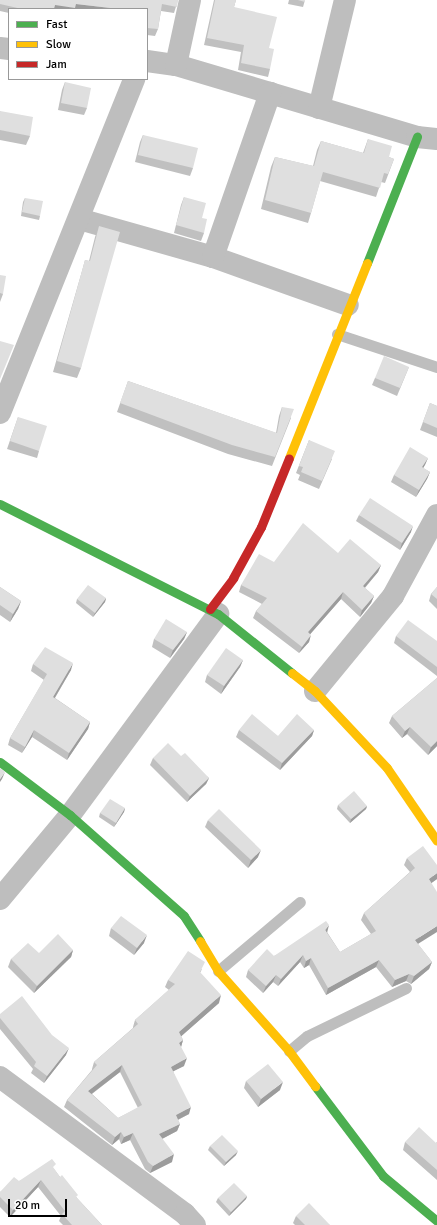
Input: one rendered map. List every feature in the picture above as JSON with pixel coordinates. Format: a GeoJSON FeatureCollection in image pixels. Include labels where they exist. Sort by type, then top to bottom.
{"type":"FeatureCollection","features":[{"type":"Feature","properties":{"kind":"street"},"geometry":{"type":"LineString","coordinates":[[176,65],[190,0]]}},
{"type":"Feature","properties":{"kind":"street"},"geometry":{"type":"LineString","coordinates":[[318,108],[345,0]]}},
{"type":"Feature","properties":{"kind":"street"},"geometry":{"type":"LineString","coordinates":[[2,893],[70,815],[214,612],[261,527],[348,306],[427,138],[318,108],[176,65],[148,61]]}},
{"type":"Feature","properties":{"kind":"street"},"geometry":{"type":"LineString","coordinates":[[0,413],[134,80]]}},
{"type":"Feature","properties":{"kind":"street"},"geometry":{"type":"LineString","coordinates":[[213,257],[270,93]]}},
{"type":"Feature","properties":{"kind":"street"},"geometry":{"type":"LineString","coordinates":[[79,219],[213,257],[348,306]]}},
{"type":"Feature","properties":{"kind":"street"},"geometry":{"type":"LineString","coordinates":[[0,504],[214,612],[315,691],[387,768],[437,841]]}},
{"type":"Feature","properties":{"kind":"street"},"geometry":{"type":"LineString","coordinates":[[315,691],[393,596],[437,514]]}},
{"type":"Feature","properties":{"kind":"street"},"geometry":{"type":"LineString","coordinates":[[0,762],[70,815],[184,916],[218,971],[254,1014],[289,1051],[383,1176],[437,1221]]}},
{"type":"Feature","properties":{"kind":"street"},"geometry":{"type":"LineString","coordinates":[[0,1077],[185,1214],[195,1225]]}},
{"type":"Feature","properties":{"kind":"lane"},"geometry":{"type":"LineString","coordinates":[[337,334],[437,367]]}},
{"type":"Feature","properties":{"kind":"lane"},"geometry":{"type":"LineString","coordinates":[[218,971],[300,902]]}},
{"type":"Feature","properties":{"kind":"lane"},"geometry":{"type":"LineString","coordinates":[[289,1051],[307,1036],[406,988]]}},
{"type":"Feature","properties":{"kind":"building"},"geometry":{"type":"Polygon","coordinates":[[[0,0],[178,0],[177,7],[162,4],[158,29],[148,28],[148,8],[110,8],[76,4],[75,8],[55,5],[54,8],[18,8],[0,4],[0,0]]]}},
{"type":"Feature","properties":{"kind":"building"},"geometry":{"type":"Polygon","coordinates":[[[215,0],[236,0],[234,7],[277,17],[269,48],[274,49],[270,69],[241,63],[244,45],[207,38],[215,0]]]}},
{"type":"Feature","properties":{"kind":"building"},"geometry":{"type":"Polygon","coordinates":[[[65,82],[91,88],[87,108],[61,103],[65,82]]]}},
{"type":"Feature","properties":{"kind":"building"},"geometry":{"type":"Polygon","coordinates":[[[0,111],[33,117],[30,136],[0,130],[0,111]]]}},
{"type":"Feature","properties":{"kind":"building"},"geometry":{"type":"Polygon","coordinates":[[[143,135],[198,148],[193,168],[138,155],[143,135]]]}},
{"type":"Feature","properties":{"kind":"building"},"geometry":{"type":"Polygon","coordinates":[[[368,139],[392,146],[389,157],[394,159],[388,174],[384,173],[380,188],[323,172],[311,213],[265,200],[275,157],[314,166],[321,141],[364,153],[368,139]]]}},
{"type":"Feature","properties":{"kind":"building"},"geometry":{"type":"Polygon","coordinates":[[[184,197],[206,203],[202,218],[207,219],[204,233],[176,225],[184,197]]]}},
{"type":"Feature","properties":{"kind":"building"},"geometry":{"type":"Polygon","coordinates":[[[25,198],[43,201],[40,216],[22,212],[25,198]]]}},
{"type":"Feature","properties":{"kind":"building"},"geometry":{"type":"Polygon","coordinates":[[[99,226],[120,232],[81,368],[57,361],[85,260],[90,261],[99,226]]]}},
{"type":"Feature","properties":{"kind":"building"},"geometry":{"type":"Polygon","coordinates":[[[0,275],[6,276],[3,294],[0,293],[0,275]]]}},
{"type":"Feature","properties":{"kind":"building"},"geometry":{"type":"Polygon","coordinates":[[[0,341],[14,345],[0,379],[0,341]]]}},
{"type":"Feature","properties":{"kind":"building"},"geometry":{"type":"Polygon","coordinates":[[[384,356],[409,367],[400,388],[375,378],[384,356]]]}},
{"type":"Feature","properties":{"kind":"building"},"geometry":{"type":"Polygon","coordinates":[[[128,381],[277,433],[282,407],[294,409],[275,457],[232,445],[120,403],[128,381]]]}},
{"type":"Feature","properties":{"kind":"building"},"geometry":{"type":"Polygon","coordinates":[[[430,403],[437,406],[437,428],[423,422],[430,403]]]}},
{"type":"Feature","properties":{"kind":"building"},"geometry":{"type":"Polygon","coordinates":[[[18,417],[47,426],[39,451],[10,441],[18,417]]]}},
{"type":"Feature","properties":{"kind":"building"},"geometry":{"type":"Polygon","coordinates":[[[309,440],[335,451],[322,481],[301,472],[303,467],[299,466],[309,440]]]}},
{"type":"Feature","properties":{"kind":"building"},"geometry":{"type":"Polygon","coordinates":[[[410,447],[428,458],[422,467],[430,472],[419,490],[394,475],[410,447]]]}},
{"type":"Feature","properties":{"kind":"building"},"geometry":{"type":"Polygon","coordinates":[[[370,498],[413,526],[402,543],[359,515],[370,498]]]}},
{"type":"Feature","properties":{"kind":"building"},"geometry":{"type":"Polygon","coordinates":[[[303,523],[338,553],[350,539],[381,565],[363,586],[374,596],[362,610],[343,592],[308,632],[311,635],[302,647],[256,611],[267,598],[241,585],[259,554],[274,562],[303,523]]]}},
{"type":"Feature","properties":{"kind":"building"},"geometry":{"type":"Polygon","coordinates":[[[88,585],[106,598],[95,613],[77,599],[88,585]]]}},
{"type":"Feature","properties":{"kind":"building"},"geometry":{"type":"Polygon","coordinates":[[[0,587],[21,601],[13,614],[0,605],[0,587]]]}},
{"type":"Feature","properties":{"kind":"building"},"geometry":{"type":"Polygon","coordinates":[[[437,587],[437,599],[431,594],[437,587]]]}},
{"type":"Feature","properties":{"kind":"building"},"geometry":{"type":"Polygon","coordinates":[[[166,619],[187,632],[173,650],[154,639],[166,619]]]}},
{"type":"Feature","properties":{"kind":"building"},"geometry":{"type":"Polygon","coordinates":[[[408,620],[437,641],[437,667],[396,636],[408,620]]]}},
{"type":"Feature","properties":{"kind":"building"},"geometry":{"type":"Polygon","coordinates":[[[45,647],[73,663],[53,697],[90,722],[69,753],[34,730],[25,747],[10,738],[47,674],[33,664],[45,647]]]}},
{"type":"Feature","properties":{"kind":"building"},"geometry":{"type":"Polygon","coordinates":[[[226,648],[243,660],[224,686],[207,675],[226,648]]]}},
{"type":"Feature","properties":{"kind":"building"},"geometry":{"type":"Polygon","coordinates":[[[437,678],[437,741],[431,747],[410,727],[405,731],[392,716],[437,678]]]}},
{"type":"Feature","properties":{"kind":"building"},"geometry":{"type":"Polygon","coordinates":[[[252,714],[278,736],[297,714],[314,730],[282,763],[239,730],[252,714]]]}},
{"type":"Feature","properties":{"kind":"building"},"geometry":{"type":"Polygon","coordinates":[[[168,743],[181,756],[185,753],[209,778],[190,796],[153,758],[168,743]]]}},
{"type":"Feature","properties":{"kind":"building"},"geometry":{"type":"Polygon","coordinates":[[[0,768],[5,772],[0,779],[0,768]]]}},
{"type":"Feature","properties":{"kind":"building"},"geometry":{"type":"Polygon","coordinates":[[[354,791],[367,806],[351,819],[338,805],[354,791]]]}},
{"type":"Feature","properties":{"kind":"building"},"geometry":{"type":"Polygon","coordinates":[[[110,799],[125,808],[116,823],[100,813],[110,799]]]}},
{"type":"Feature","properties":{"kind":"building"},"geometry":{"type":"Polygon","coordinates":[[[219,809],[261,850],[251,860],[208,820],[219,809]]]}},
{"type":"Feature","properties":{"kind":"building"},"geometry":{"type":"Polygon","coordinates":[[[423,846],[437,865],[437,873],[429,879],[437,892],[437,926],[415,940],[432,962],[414,976],[409,974],[395,980],[379,960],[328,988],[311,958],[306,961],[303,955],[281,979],[276,975],[266,986],[248,970],[267,949],[274,956],[326,921],[329,925],[325,930],[340,952],[376,931],[364,913],[415,868],[407,858],[423,846]]]}},
{"type":"Feature","properties":{"kind":"building"},"geometry":{"type":"Polygon","coordinates":[[[121,916],[147,935],[137,948],[111,928],[121,916]]]}},
{"type":"Feature","properties":{"kind":"building"},"geometry":{"type":"Polygon","coordinates":[[[58,934],[73,950],[37,986],[11,959],[28,943],[39,953],[58,934]]]}},
{"type":"Feature","properties":{"kind":"building"},"geometry":{"type":"Polygon","coordinates":[[[188,951],[205,962],[200,972],[221,995],[179,1032],[183,1040],[179,1043],[187,1058],[171,1067],[191,1107],[176,1115],[180,1124],[159,1134],[174,1154],[153,1166],[148,1162],[133,1133],[124,1137],[121,1132],[115,1137],[67,1100],[97,1065],[94,1062],[138,1024],[135,1020],[175,984],[168,980],[188,951]],[[122,1065],[88,1091],[118,1118],[142,1105],[122,1065]]]}},
{"type":"Feature","properties":{"kind":"building"},"geometry":{"type":"Polygon","coordinates":[[[22,996],[52,1035],[69,1048],[47,1076],[34,1066],[36,1062],[0,1018],[0,1014],[22,996]]]}},
{"type":"Feature","properties":{"kind":"building"},"geometry":{"type":"Polygon","coordinates":[[[268,1064],[283,1082],[261,1099],[246,1081],[268,1064]]]}},
{"type":"Feature","properties":{"kind":"building"},"geometry":{"type":"Polygon","coordinates":[[[419,1127],[436,1143],[437,1142],[437,1170],[405,1142],[419,1127]]]}},
{"type":"Feature","properties":{"kind":"building"},"geometry":{"type":"Polygon","coordinates":[[[222,1135],[238,1151],[226,1162],[210,1146],[222,1135]]]}},
{"type":"Feature","properties":{"kind":"building"},"geometry":{"type":"Polygon","coordinates":[[[52,1159],[56,1164],[53,1167],[60,1177],[62,1175],[78,1195],[76,1197],[102,1225],[72,1225],[62,1214],[65,1211],[41,1180],[13,1210],[0,1197],[0,1192],[14,1177],[19,1181],[52,1159]]]}},
{"type":"Feature","properties":{"kind":"building"},"geometry":{"type":"Polygon","coordinates":[[[234,1183],[247,1196],[231,1212],[218,1198],[234,1183]]]}},
{"type":"Feature","properties":{"kind":"building"},"geometry":{"type":"Polygon","coordinates":[[[309,1203],[330,1225],[305,1225],[296,1216],[309,1203]]]}},
{"type":"Feature","properties":{"kind":"traffic: fast"},"geometry":{"type":"LineString","coordinates":[[367,263],[417,137]]}},
{"type":"Feature","properties":{"kind":"traffic: fast"},"geometry":{"type":"LineString","coordinates":[[0,504],[218,614],[292,673]]}},
{"type":"Feature","properties":{"kind":"traffic: fast"},"geometry":{"type":"LineString","coordinates":[[0,762],[70,815],[184,916],[200,941]]}},
{"type":"Feature","properties":{"kind":"traffic: fast"},"geometry":{"type":"LineString","coordinates":[[315,1086],[383,1176],[437,1221]]}},
{"type":"Feature","properties":{"kind":"traffic: slow"},"geometry":{"type":"LineString","coordinates":[[289,458],[367,263]]}},
{"type":"Feature","properties":{"kind":"traffic: slow"},"geometry":{"type":"LineString","coordinates":[[292,673],[315,691],[387,768],[437,841]]}},
{"type":"Feature","properties":{"kind":"traffic: slow"},"geometry":{"type":"LineString","coordinates":[[200,941],[218,971],[289,1051],[315,1086]]}},
{"type":"Feature","properties":{"kind":"traffic: jam"},"geometry":{"type":"LineString","coordinates":[[210,609],[233,578],[261,527],[289,458]]}}]}
